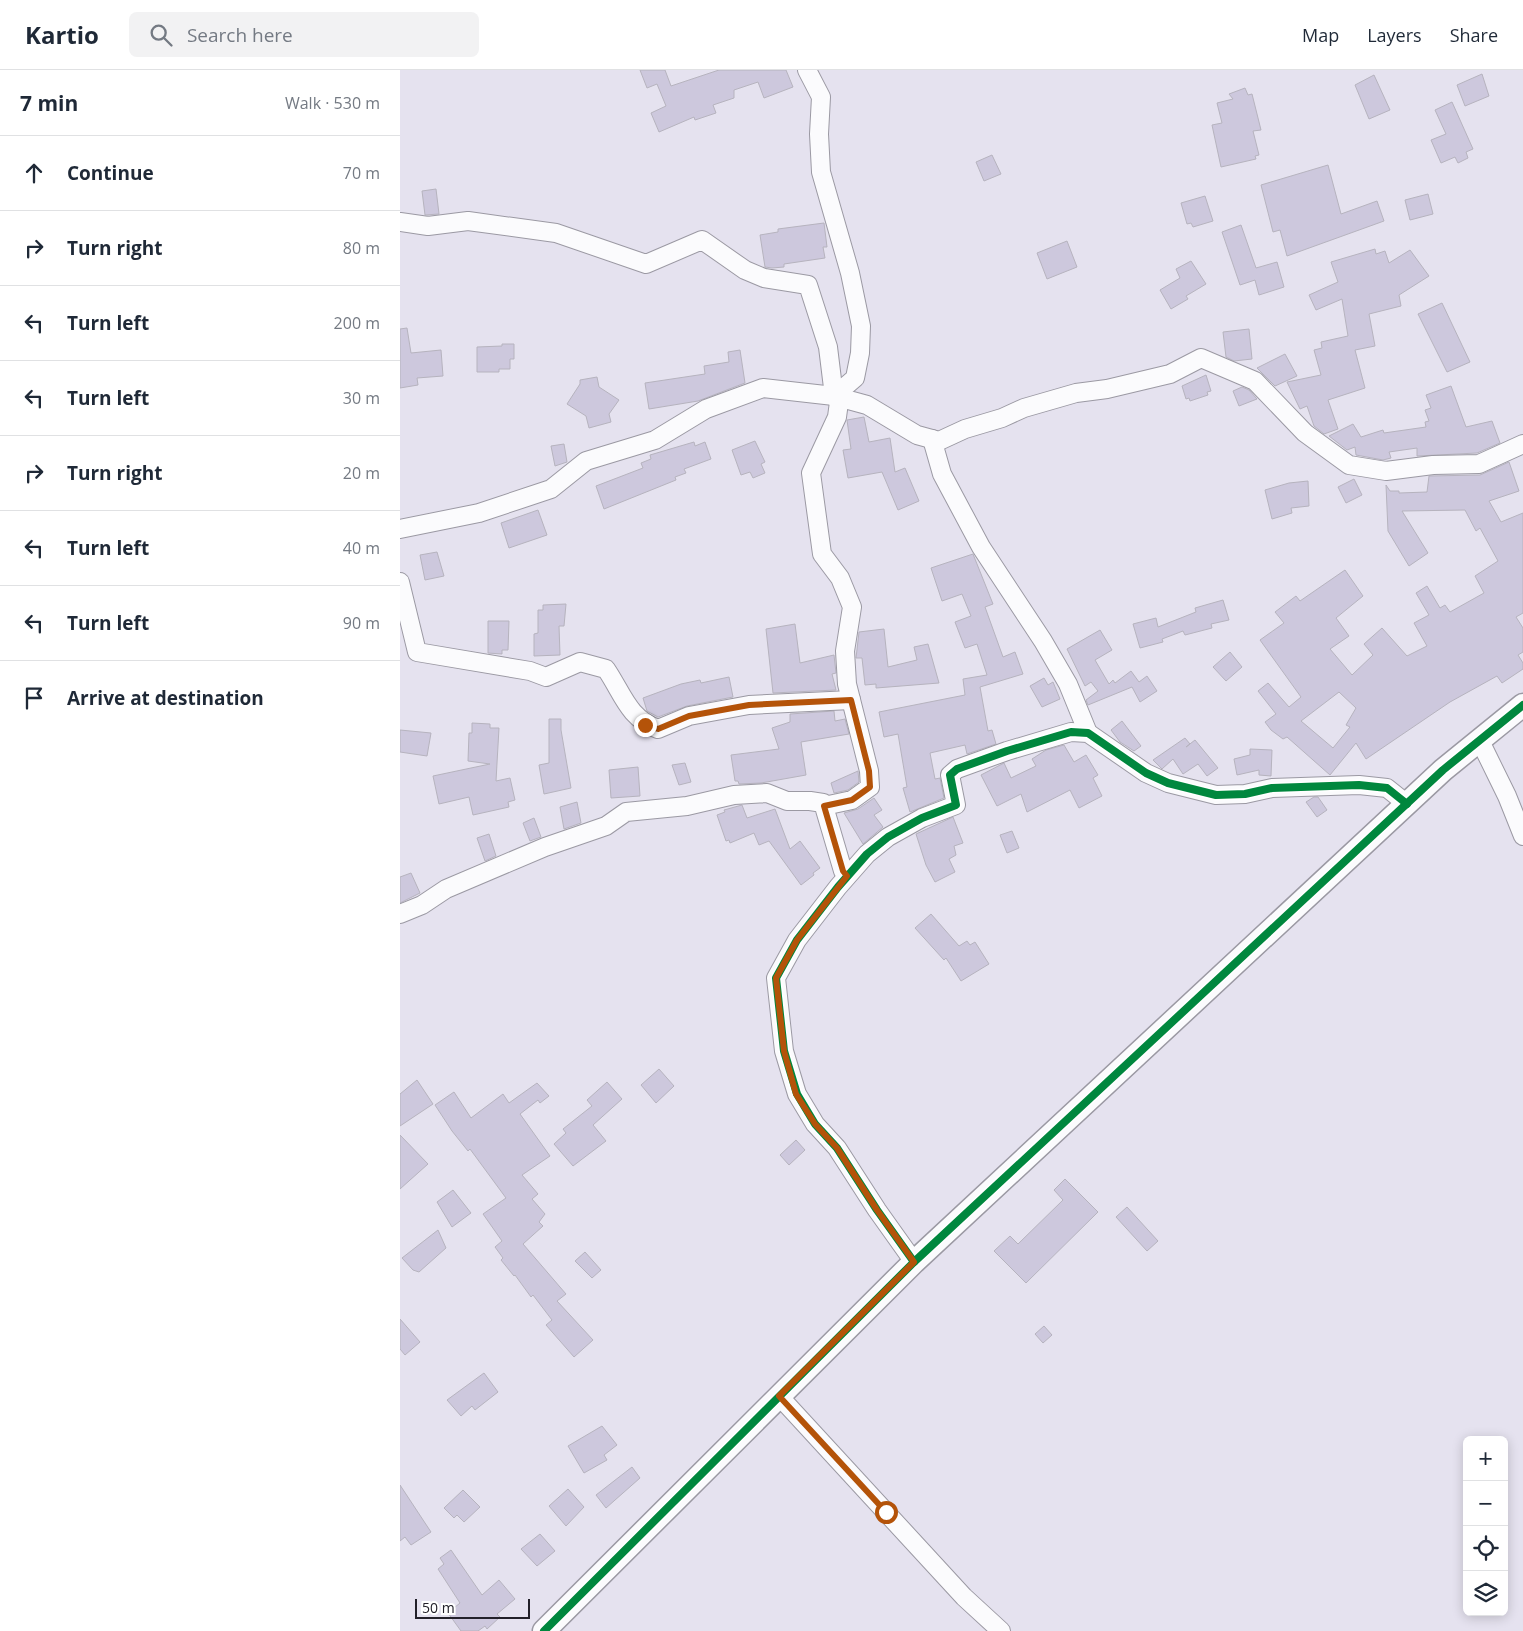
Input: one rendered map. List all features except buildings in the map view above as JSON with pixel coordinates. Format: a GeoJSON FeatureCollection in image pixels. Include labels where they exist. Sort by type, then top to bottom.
{"type":"FeatureCollection","features":[{"type":"Feature","properties":{"kind":"street"},"geometry":{"type":"LineString","coordinates":[[807,70],[821,97],[819,134],[821,172],[850,273],[861,326],[860,353],[855,378],[834,396]]}},
{"type":"Feature","properties":{"kind":"street"},"geometry":{"type":"LineString","coordinates":[[400,222],[428,226],[468,221],[556,233],[646,264],[702,240],[745,270],[764,278],[808,285],[828,347],[834,396],[839,402],[837,417],[810,474],[822,554],[840,578],[852,607],[845,651],[847,684],[869,771],[870,787],[852,800],[824,806]]}},
{"type":"Feature","properties":{"kind":"street"},"geometry":{"type":"LineString","coordinates":[[400,529],[479,513],[551,490],[586,461],[655,440],[706,409],[763,388],[834,396],[868,406],[917,436],[939,441],[1024,408],[1076,393],[1107,389],[1170,374],[1201,358],[1255,381],[1305,433],[1349,465],[1386,471],[1433,465],[1478,464],[1496,458],[1523,444]]}},
{"type":"Feature","properties":{"kind":"street"},"geometry":{"type":"LineString","coordinates":[[932,439],[942,474],[981,547],[1063,675],[1088,733]]}},
{"type":"Feature","properties":{"kind":"street"},"geometry":{"type":"LineString","coordinates":[[400,582],[417,652],[530,670],[546,677],[580,662],[606,669],[631,713],[645,725],[658,729],[689,716],[749,705],[851,700]]}},
{"type":"Feature","properties":{"kind":"street"},"geometry":{"type":"LineString","coordinates":[[544,1631],[914,1262],[1443,770],[1523,705]]}},
{"type":"Feature","properties":{"kind":"street"},"geometry":{"type":"LineString","coordinates":[[914,1262],[877,1210],[837,1148],[815,1124],[796,1094],[784,1051],[776,978],[797,940],[866,854],[888,837],[922,818],[956,805],[950,775],[957,769],[1007,751],[1071,732],[1088,733],[1146,773],[1168,783],[1216,795],[1245,794],[1272,788],[1360,785],[1387,788],[1407,804]]}},
{"type":"Feature","properties":{"kind":"street"},"geometry":{"type":"LineString","coordinates":[[1480,741],[1507,796],[1523,836]]}},
{"type":"Feature","properties":{"kind":"street"},"geometry":{"type":"LineString","coordinates":[[400,914],[422,905],[446,889],[545,848],[606,826],[626,812],[687,806],[734,796],[767,794],[787,801],[823,803],[843,871],[847,876]]}},
{"type":"Feature","properties":{"kind":"street"},"geometry":{"type":"LineString","coordinates":[[779,1396],[964,1597],[1001,1631]]}},
{"type":"Feature","properties":{"kind":"cycle path"},"geometry":{"type":"LineString","coordinates":[[544,1631],[914,1262],[1443,770],[1523,705]]}},
{"type":"Feature","properties":{"kind":"cycle path"},"geometry":{"type":"LineString","coordinates":[[914,1262],[877,1210],[837,1148],[815,1124],[797,1094],[784,1051],[776,978],[797,940],[838,887],[867,854],[888,837],[922,818],[956,805],[950,775],[957,769],[1007,751],[1071,732],[1088,733],[1146,773],[1168,783],[1216,795],[1245,794],[1272,788],[1359,785],[1387,788],[1407,804]]}},
{"type":"Feature","properties":{"kind":"route"},"geometry":{"type":"LineString","coordinates":[[645,725],[658,729],[689,716],[749,705],[851,700],[869,771],[870,787],[852,800],[824,806],[843,871],[847,876],[797,940],[776,978],[784,1051],[796,1094],[815,1124],[837,1148],[877,1210],[914,1262],[779,1396],[886,1512]]}}]}
